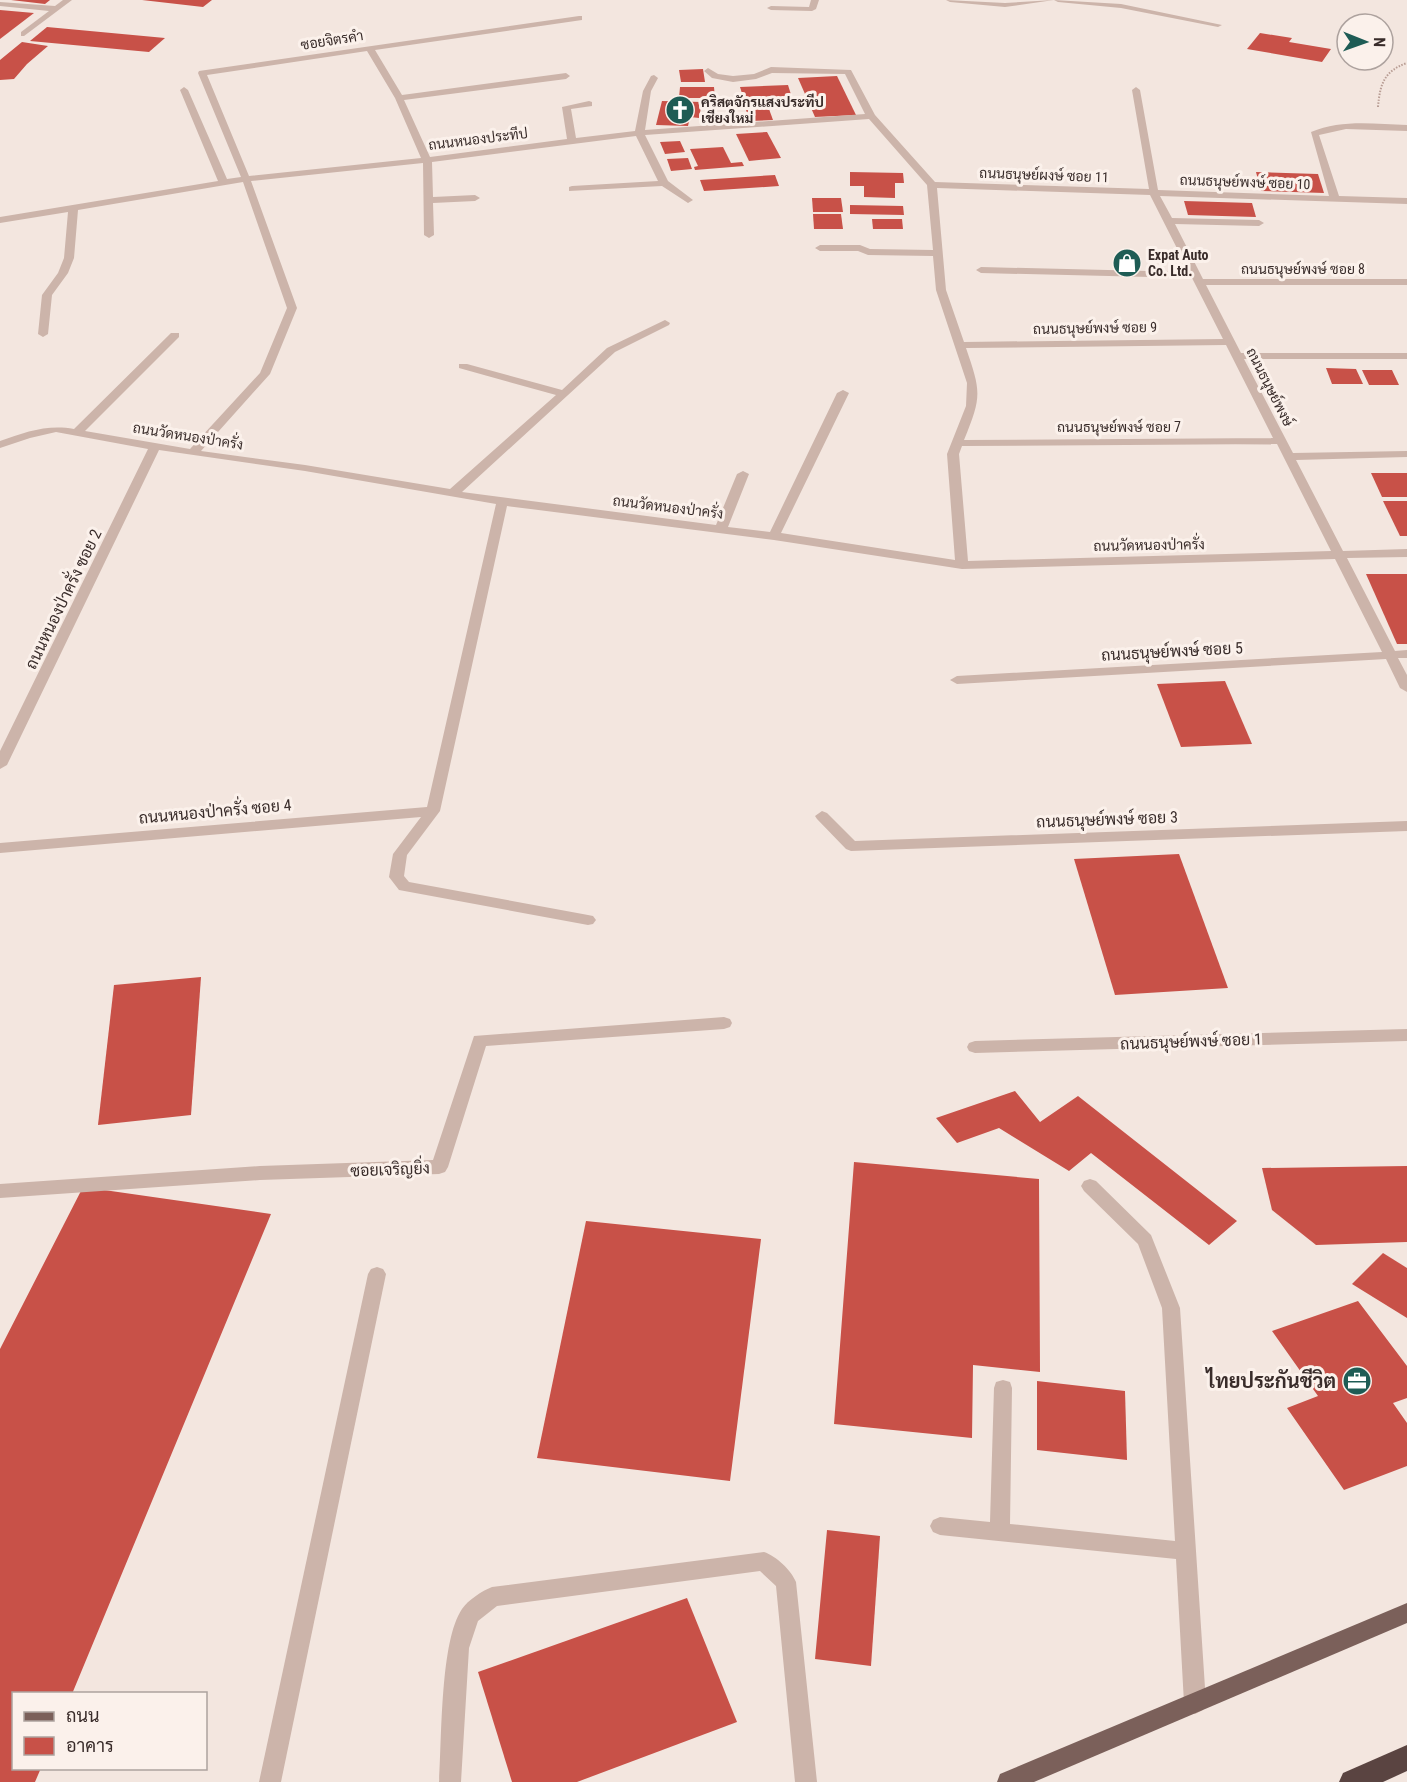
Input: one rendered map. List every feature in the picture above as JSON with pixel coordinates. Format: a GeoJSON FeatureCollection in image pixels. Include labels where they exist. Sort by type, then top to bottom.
{"type":"FeatureCollection","features":[{"type":"Feature","properties":{"kind":"highway"},"geometry":{"type":"LineString","coordinates":[[1352,1782],[1407,1758]]}},
{"type":"Feature","properties":{"kind":"main road"},"geometry":{"type":"LineString","coordinates":[[1008,1782],[1407,1613]]}},
{"type":"Feature","properties":{"kind":"street"},"geometry":{"type":"LineString","coordinates":[[24,34],[68,0]]}},
{"type":"Feature","properties":{"kind":"street"},"geometry":{"type":"LineString","coordinates":[[771,8],[812,9],[815,0]]}},
{"type":"Feature","properties":{"kind":"street"},"geometry":{"type":"LineString","coordinates":[[950,0],[1005,5],[1050,0]]}},
{"type":"Feature","properties":{"kind":"street"},"geometry":{"type":"LineString","coordinates":[[1059,0],[1121,6],[1218,25]]}},
{"type":"Feature","properties":{"kind":"street"},"geometry":{"type":"LineString","coordinates":[[0,4],[57,9]]}},
{"type":"Feature","properties":{"kind":"street","name":"ซอยจิตรคำ"},"geometry":{"type":"LineString","coordinates":[[246,179],[202,73],[579,18]]}},
{"type":"Feature","properties":{"kind":"street"},"geometry":{"type":"LineString","coordinates":[[369,48],[399,98],[427,160],[429,235]]}},
{"type":"Feature","properties":{"kind":"street"},"geometry":{"type":"LineString","coordinates":[[708,70],[715,76],[733,79],[756,76],[771,70],[846,71],[871,116],[932,185],[941,290],[972,383],[972,406],[953,454],[962,565]]}},
{"type":"Feature","properties":{"kind":"street"},"geometry":{"type":"LineString","coordinates":[[399,98],[566,76]]}},
{"type":"Feature","properties":{"kind":"street"},"geometry":{"type":"LineString","coordinates":[[654,78],[647,86],[643,125],[639,133],[664,183],[688,200]]}},
{"type":"Feature","properties":{"kind":"street"},"geometry":{"type":"LineString","coordinates":[[184,90],[224,183]]}},
{"type":"Feature","properties":{"kind":"street","name":"ถนนธนุษย์พงษ์"},"geometry":{"type":"LineString","coordinates":[[1136,90],[1154,193],[1407,688]]}},
{"type":"Feature","properties":{"kind":"street"},"geometry":{"type":"LineString","coordinates":[[572,141],[566,107],[589,104]]}},
{"type":"Feature","properties":{"kind":"street","name":"ถนนหนองประทีป"},"geometry":{"type":"LineString","coordinates":[[0,220],[246,179],[427,160],[639,133],[871,116]]}},
{"type":"Feature","properties":{"kind":"street","name":"ถนนธนุษย์พงษ์ ซอย 10"},"geometry":{"type":"LineString","coordinates":[[1335,199],[1314,134],[1321,130],[1334,128],[1407,128]]}},
{"type":"Feature","properties":{"kind":"street"},"geometry":{"type":"LineString","coordinates":[[193,453],[265,374],[292,308],[246,179]]}},
{"type":"Feature","properties":{"kind":"street"},"geometry":{"type":"LineString","coordinates":[[572,189],[664,183]]}},
{"type":"Feature","properties":{"kind":"street","name":"ถนนธนุษย์ผงษ์ ซอย 11"},"geometry":{"type":"LineString","coordinates":[[932,185],[1154,193]]}},
{"type":"Feature","properties":{"kind":"street","name":"ถนนธนุษย์พงษ์ ซอย 10"},"geometry":{"type":"LineString","coordinates":[[1154,193],[1407,201]]}},
{"type":"Feature","properties":{"kind":"street"},"geometry":{"type":"LineString","coordinates":[[429,200],[475,198]]}},
{"type":"Feature","properties":{"kind":"street"},"geometry":{"type":"LineString","coordinates":[[43,334],[47,295],[63,273],[69,258],[73,208]]}},
{"type":"Feature","properties":{"kind":"street"},"geometry":{"type":"LineString","coordinates":[[1168,221],[1259,223]]}},
{"type":"Feature","properties":{"kind":"street"},"geometry":{"type":"LineString","coordinates":[[820,248],[860,248],[868,252],[938,253]]}},
{"type":"Feature","properties":{"kind":"street","name":"ถนนธนุษย์พงษ์ ซอย 8"},"geometry":{"type":"LineString","coordinates":[[981,270],[1198,279],[1407,282]]}},
{"type":"Feature","properties":{"kind":"street"},"geometry":{"type":"LineString","coordinates":[[453,494],[611,350],[665,323]]}},
{"type":"Feature","properties":{"kind":"street"},"geometry":{"type":"LineString","coordinates":[[76,433],[175,335]]}},
{"type":"Feature","properties":{"kind":"street","name":"ถนนธนุษย์พงษ์ ซอย 9"},"geometry":{"type":"LineString","coordinates":[[959,345],[1231,342]]}},
{"type":"Feature","properties":{"kind":"street"},"geometry":{"type":"LineString","coordinates":[[1238,356],[1407,356]]}},
{"type":"Feature","properties":{"kind":"street"},"geometry":{"type":"LineString","coordinates":[[463,366],[564,394]]}},
{"type":"Feature","properties":{"kind":"street"},"geometry":{"type":"LineString","coordinates":[[774,536],[843,393]]}},
{"type":"Feature","properties":{"kind":"street","name":"ถนนวัดหนองป่าครั่ง"},"geometry":{"type":"LineString","coordinates":[[0,445],[27,435],[56,429],[502,502],[774,536],[962,565],[1407,553]]}},
{"type":"Feature","properties":{"kind":"street","name":"ถนนธนุษย์พงษ์ ซอย 7"},"geometry":{"type":"LineString","coordinates":[[957,443],[1281,441]]}},
{"type":"Feature","properties":{"kind":"street","name":"ถนนหนองป่าครั่ง ซอย 2"},"geometry":{"type":"LineString","coordinates":[[0,765],[155,446]]}},
{"type":"Feature","properties":{"kind":"street"},"geometry":{"type":"LineString","coordinates":[[1289,457],[1407,454]]}},
{"type":"Feature","properties":{"kind":"street"},"geometry":{"type":"LineString","coordinates":[[721,529],[743,474]]}},
{"type":"Feature","properties":{"kind":"street"},"geometry":{"type":"LineString","coordinates":[[502,502],[434,811],[400,854],[396,877],[404,886],[588,920]]}},
{"type":"Feature","properties":{"kind":"street","name":"ถนนธนุษย์พงษ์ ซอย 5"},"geometry":{"type":"LineString","coordinates":[[957,680],[1407,654]]}},
{"type":"Feature","properties":{"kind":"street","name":"ถนนหนองป่าครั่ง ซอย 4"},"geometry":{"type":"LineString","coordinates":[[0,848],[434,811]]}},
{"type":"Feature","properties":{"kind":"street","name":"ถนนธนุษย์พงษ์ ซอย 3"},"geometry":{"type":"LineString","coordinates":[[822,816],[851,846],[1407,826]]}},
{"type":"Feature","properties":{"kind":"street","name":"ซอยเจริญยิ่ง"},"geometry":{"type":"LineString","coordinates":[[0,1191],[260,1173],[439,1167],[480,1040],[724,1023]]}},
{"type":"Feature","properties":{"kind":"street","name":"ถนนธนุษย์พงษ์ ซอย 1"},"geometry":{"type":"LineString","coordinates":[[975,1047],[1407,1035]]}},
{"type":"Feature","properties":{"kind":"street"},"geometry":{"type":"LineString","coordinates":[[1090,1186],[1145,1240],[1171,1308],[1195,1703]]}},
{"type":"Feature","properties":{"kind":"street"},"geometry":{"type":"LineString","coordinates":[[270,1782],[377,1274]]}},
{"type":"Feature","properties":{"kind":"street"},"geometry":{"type":"LineString","coordinates":[[1000,1532],[1003,1388]]}},
{"type":"Feature","properties":{"kind":"street"},"geometry":{"type":"LineString","coordinates":[[940,1526],[1186,1551]]}},
{"type":"Feature","properties":{"kind":"street"},"geometry":{"type":"LineString","coordinates":[[450,1782],[458,1648],[470,1615],[492,1597],[764,1561],[786,1582],[806,1782]]}},
{"type":"Feature","properties":{"kind":"path"},"geometry":{"type":"LineString","coordinates":[[1382,128],[1378,108],[1380,82],[1394,66],[1407,63]]}},
{"type":"Feature","properties":{"kind":"building"},"geometry":{"type":"Polygon","coordinates":[[[11,0],[50,0],[45,4],[11,0]]]}},
{"type":"Feature","properties":{"kind":"building"},"geometry":{"type":"Polygon","coordinates":[[[142,0],[212,0],[203,7],[142,0]]]}},
{"type":"Feature","properties":{"kind":"building"},"geometry":{"type":"Polygon","coordinates":[[[0,10],[34,13],[0,39],[0,10]]]}},
{"type":"Feature","properties":{"kind":"building"},"geometry":{"type":"Polygon","coordinates":[[[47,27],[165,38],[149,52],[30,41],[47,27]]]}},
{"type":"Feature","properties":{"kind":"building"},"geometry":{"type":"Polygon","coordinates":[[[1260,33],[1292,38],[1289,42],[1331,49],[1322,62],[1247,49],[1260,33]]]}},
{"type":"Feature","properties":{"kind":"building"},"geometry":{"type":"Polygon","coordinates":[[[22,42],[48,46],[14,79],[0,80],[0,60],[22,42]]]}},
{"type":"Feature","properties":{"kind":"building"},"geometry":{"type":"Polygon","coordinates":[[[703,69],[705,82],[681,82],[679,70],[703,69]]]}},
{"type":"Feature","properties":{"kind":"building"},"geometry":{"type":"Polygon","coordinates":[[[837,76],[856,115],[815,117],[798,78],[837,76]]]}},
{"type":"Feature","properties":{"kind":"building"},"geometry":{"type":"Polygon","coordinates":[[[788,85],[794,104],[746,106],[740,87],[788,85]]]}},
{"type":"Feature","properties":{"kind":"building"},"geometry":{"type":"Polygon","coordinates":[[[680,87],[714,87],[715,98],[679,98],[680,87]]]}},
{"type":"Feature","properties":{"kind":"building","name":"คริสตจักรแสงประทีป เชียงใหม่"},"geometry":{"type":"Polygon","coordinates":[[[662,101],[702,102],[699,118],[690,117],[688,126],[656,125],[662,101]]]}},
{"type":"Feature","properties":{"kind":"building"},"geometry":{"type":"Polygon","coordinates":[[[769,109],[773,120],[750,121],[746,110],[769,109]]]}},
{"type":"Feature","properties":{"kind":"building"},"geometry":{"type":"Polygon","coordinates":[[[767,132],[781,158],[749,161],[736,134],[767,132]]]}},
{"type":"Feature","properties":{"kind":"building"},"geometry":{"type":"Polygon","coordinates":[[[680,141],[685,152],[665,154],[660,142],[680,141]]]}},
{"type":"Feature","properties":{"kind":"building"},"geometry":{"type":"Polygon","coordinates":[[[723,147],[731,163],[742,162],[744,166],[695,170],[694,167],[698,166],[690,149],[723,147]]]}},
{"type":"Feature","properties":{"kind":"building"},"geometry":{"type":"Polygon","coordinates":[[[688,158],[692,169],[671,171],[667,159],[688,158]]]}},
{"type":"Feature","properties":{"kind":"building"},"geometry":{"type":"Polygon","coordinates":[[[850,172],[903,173],[904,183],[895,183],[895,198],[864,197],[864,186],[850,186],[850,172]]]}},
{"type":"Feature","properties":{"kind":"building"},"geometry":{"type":"Polygon","coordinates":[[[1256,172],[1318,174],[1324,193],[1261,191],[1256,172]]]}},
{"type":"Feature","properties":{"kind":"building"},"geometry":{"type":"Polygon","coordinates":[[[775,175],[779,186],[704,191],[700,180],[775,175]]]}},
{"type":"Feature","properties":{"kind":"building"},"geometry":{"type":"Polygon","coordinates":[[[812,198],[841,198],[843,212],[813,212],[812,198]]]}},
{"type":"Feature","properties":{"kind":"building"},"geometry":{"type":"Polygon","coordinates":[[[1184,201],[1252,203],[1256,217],[1188,215],[1184,201]]]}},
{"type":"Feature","properties":{"kind":"building"},"geometry":{"type":"Polygon","coordinates":[[[850,205],[903,206],[904,215],[850,214],[850,205]]]}},
{"type":"Feature","properties":{"kind":"building"},"geometry":{"type":"Polygon","coordinates":[[[813,214],[841,214],[843,229],[814,229],[813,214]]]}},
{"type":"Feature","properties":{"kind":"building"},"geometry":{"type":"Polygon","coordinates":[[[872,219],[902,219],[903,229],[873,229],[872,219]]]}},
{"type":"Feature","properties":{"kind":"building"},"geometry":{"type":"Polygon","coordinates":[[[1326,368],[1356,369],[1363,384],[1332,384],[1326,368]]]}},
{"type":"Feature","properties":{"kind":"building"},"geometry":{"type":"Polygon","coordinates":[[[1362,370],[1392,370],[1399,385],[1369,385],[1362,370]]]}},
{"type":"Feature","properties":{"kind":"building"},"geometry":{"type":"Polygon","coordinates":[[[1371,473],[1407,473],[1407,497],[1382,497],[1371,473]]]}},
{"type":"Feature","properties":{"kind":"building"},"geometry":{"type":"Polygon","coordinates":[[[1383,501],[1407,501],[1407,536],[1400,536],[1383,501]]]}},
{"type":"Feature","properties":{"kind":"building"},"geometry":{"type":"Polygon","coordinates":[[[1366,574],[1407,574],[1407,644],[1397,644],[1366,574]]]}},
{"type":"Feature","properties":{"kind":"building"},"geometry":{"type":"Polygon","coordinates":[[[1225,681],[1252,744],[1181,747],[1157,684],[1225,681]]]}},
{"type":"Feature","properties":{"kind":"building"},"geometry":{"type":"Polygon","coordinates":[[[1179,854],[1228,988],[1115,995],[1074,859],[1179,854]]]}},
{"type":"Feature","properties":{"kind":"building"},"geometry":{"type":"Polygon","coordinates":[[[201,977],[191,1115],[98,1125],[114,985],[201,977]]]}},
{"type":"Feature","properties":{"kind":"building"},"geometry":{"type":"Polygon","coordinates":[[[1015,1091],[1040,1122],[1078,1096],[1237,1221],[1209,1245],[1091,1153],[1069,1171],[999,1128],[957,1143],[936,1118],[1015,1091]]]}},
{"type":"Feature","properties":{"kind":"building"},"geometry":{"type":"Polygon","coordinates":[[[854,1162],[1039,1179],[1040,1372],[973,1365],[972,1438],[834,1424],[854,1162]]]}},
{"type":"Feature","properties":{"kind":"building"},"geometry":{"type":"Polygon","coordinates":[[[1407,1166],[1407,1242],[1316,1245],[1272,1210],[1262,1168],[1407,1166]]]}},
{"type":"Feature","properties":{"kind":"building"},"geometry":{"type":"Polygon","coordinates":[[[83,1187],[271,1214],[73,1692],[12,1692],[12,1770],[40,1770],[35,1782],[0,1782],[0,1349],[83,1187]]]}},
{"type":"Feature","properties":{"kind":"building"},"geometry":{"type":"Polygon","coordinates":[[[586,1221],[761,1239],[730,1481],[537,1458],[586,1221]]]}},
{"type":"Feature","properties":{"kind":"building"},"geometry":{"type":"Polygon","coordinates":[[[1383,1253],[1407,1268],[1407,1318],[1352,1284],[1383,1253]]]}},
{"type":"Feature","properties":{"kind":"building","name":"ไทยประกันชีวิต"},"geometry":{"type":"Polygon","coordinates":[[[1358,1301],[1407,1366],[1407,1398],[1393,1403],[1407,1423],[1407,1466],[1344,1490],[1287,1408],[1318,1396],[1272,1331],[1358,1301]]]}},
{"type":"Feature","properties":{"kind":"building"},"geometry":{"type":"Polygon","coordinates":[[[1037,1381],[1125,1391],[1127,1460],[1037,1450],[1037,1381]]]}},
{"type":"Feature","properties":{"kind":"building"},"geometry":{"type":"Polygon","coordinates":[[[827,1530],[880,1536],[871,1666],[815,1659],[827,1530]]]}},
{"type":"Feature","properties":{"kind":"building"},"geometry":{"type":"Polygon","coordinates":[[[687,1598],[737,1722],[577,1782],[512,1782],[478,1672],[687,1598]]]}},
{"type":"Feature","properties":{"kind":"place","name":"คริสตจักรแสงประทีป เชียงใหม่"},"geometry":{"type":"Point","coordinates":[680,110]}},
{"type":"Feature","properties":{"kind":"place","name":"Expat Auto Co. Ltd."},"geometry":{"type":"Point","coordinates":[1127,263]}},
{"type":"Feature","properties":{"kind":"place","name":"ไทยประกันชีวิต"},"geometry":{"type":"Point","coordinates":[1357,1381]}}]}
